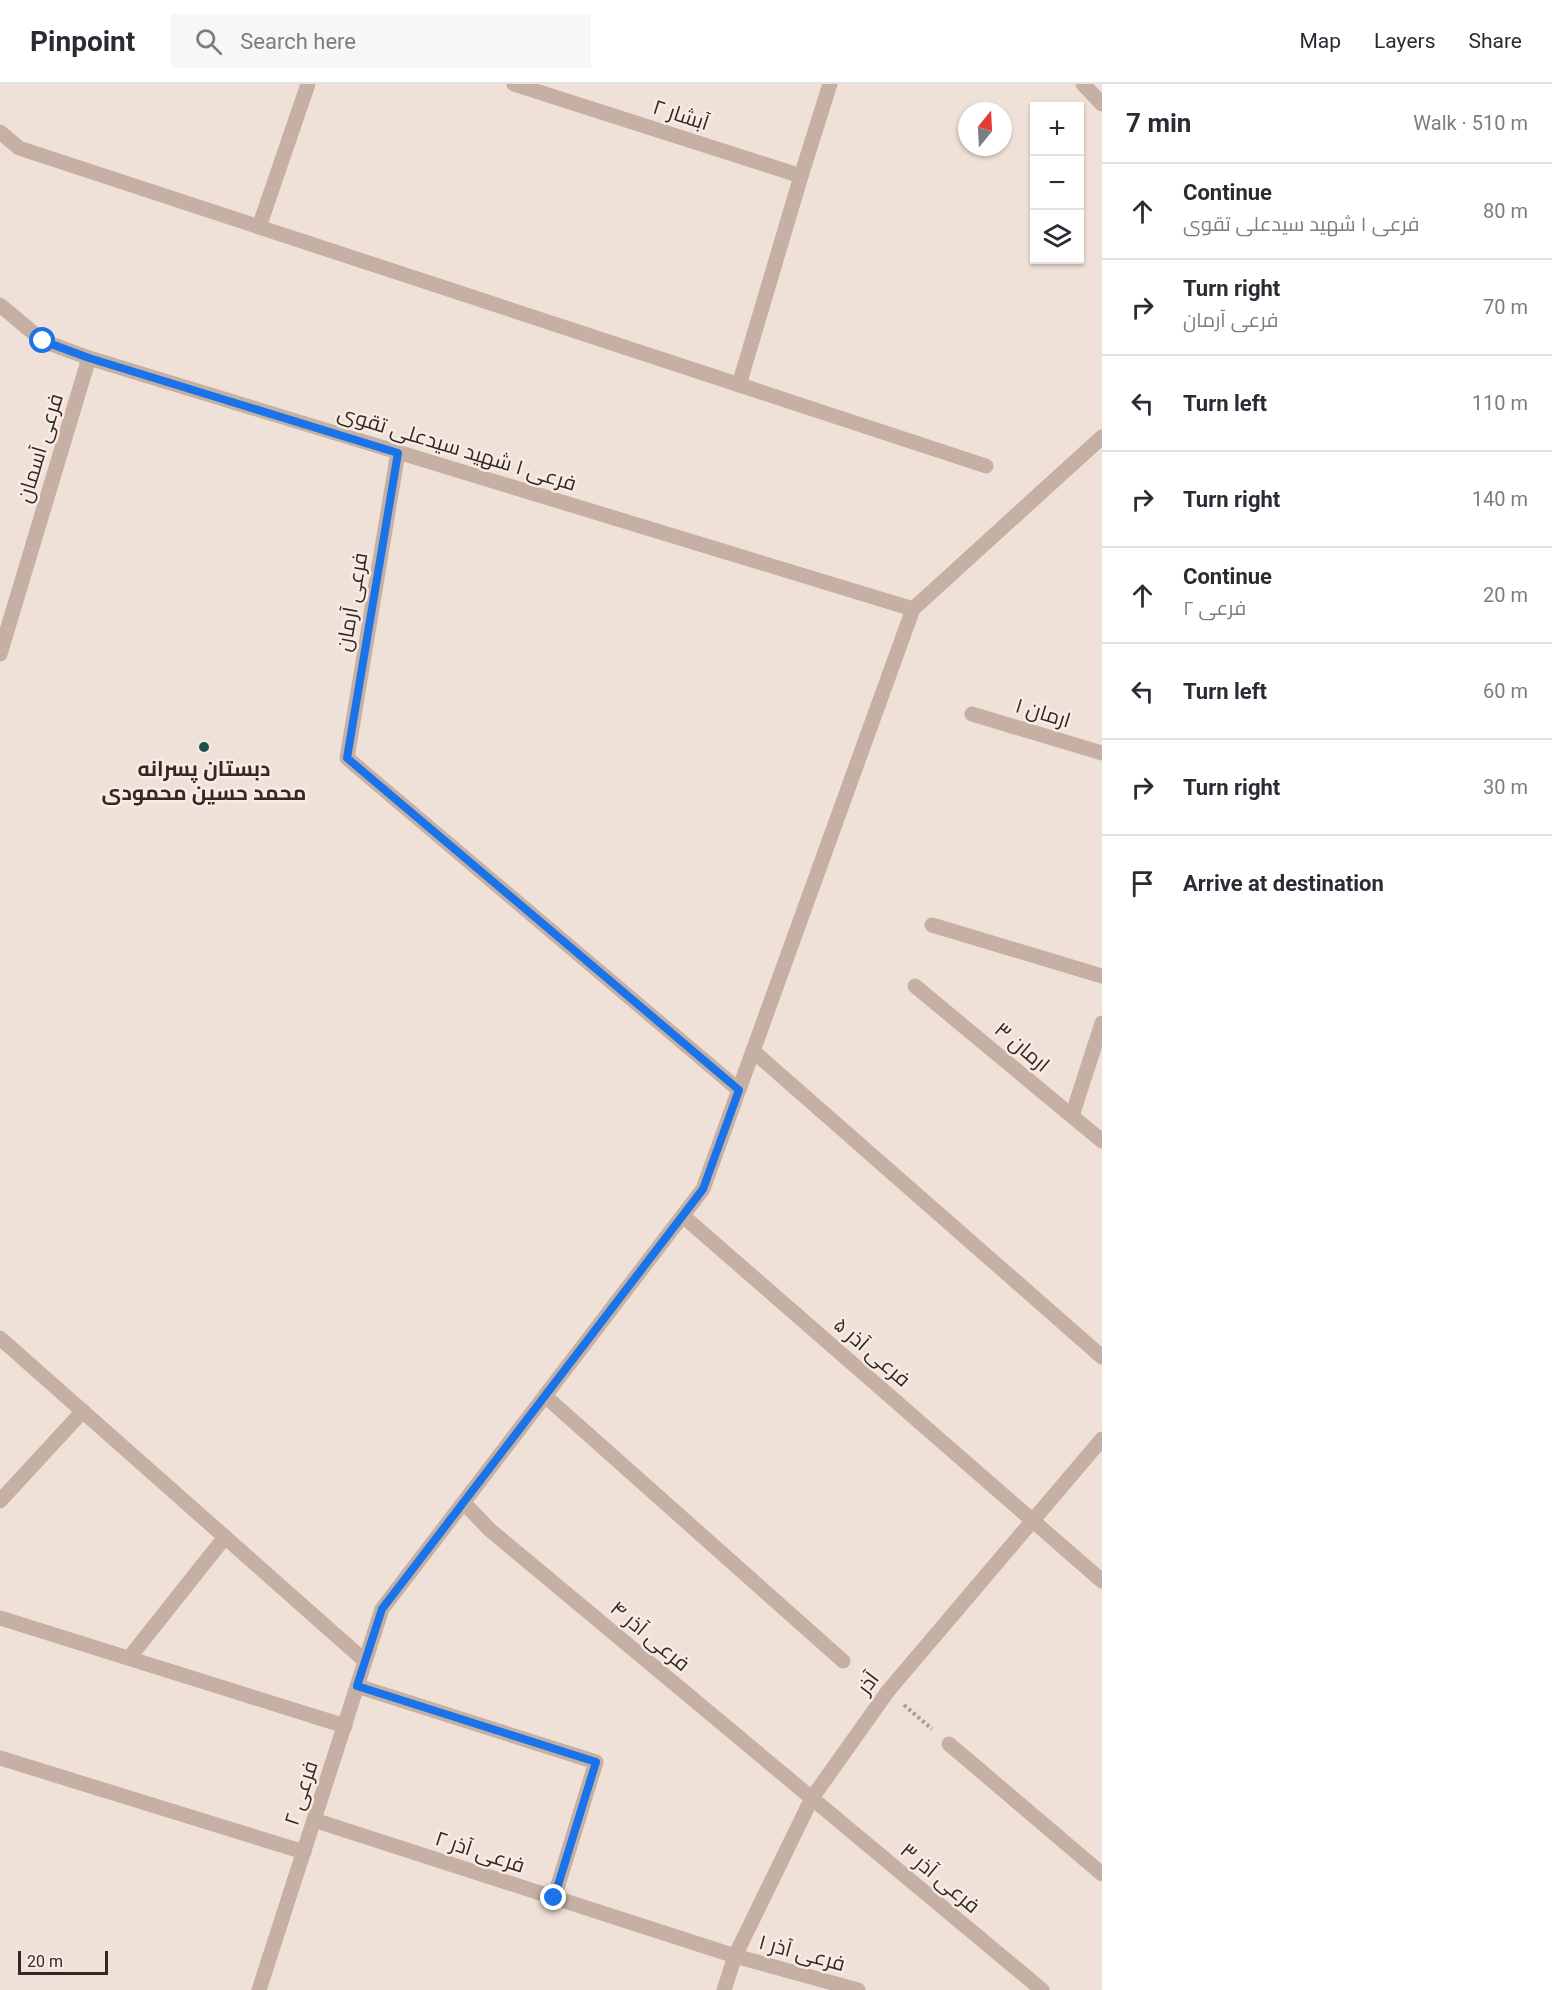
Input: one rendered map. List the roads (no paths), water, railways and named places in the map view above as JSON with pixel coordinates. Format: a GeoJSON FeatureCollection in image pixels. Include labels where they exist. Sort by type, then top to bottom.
{"type":"FeatureCollection","features":[{"type":"Feature","properties":{"kind":"street"},"geometry":{"type":"LineString","coordinates":[[259,226],[308,84]]}},
{"type":"Feature","properties":{"kind":"street","name":"آبشار ۲"},"geometry":{"type":"LineString","coordinates":[[514,84],[801,176]]}},
{"type":"Feature","properties":{"kind":"street"},"geometry":{"type":"LineString","coordinates":[[739,385],[830,84]]}},
{"type":"Feature","properties":{"kind":"street"},"geometry":{"type":"LineString","coordinates":[[1083,84],[1102,104]]}},
{"type":"Feature","properties":{"kind":"street"},"geometry":{"type":"LineString","coordinates":[[0,132],[19,148],[986,466]]}},
{"type":"Feature","properties":{"kind":"street","name":"فرعی ۱ شهید سیدعلی تقوی"},"geometry":{"type":"LineString","coordinates":[[0,305],[43,341],[89,358],[913,609]]}},
{"type":"Feature","properties":{"kind":"street","name":"فرعی آسمان"},"geometry":{"type":"LineString","coordinates":[[0,654],[7,608],[89,358]]}},
{"type":"Feature","properties":{"kind":"street"},"geometry":{"type":"LineString","coordinates":[[913,609],[1102,437]]}},
{"type":"Feature","properties":{"kind":"street","name":"فرعی آرمان"},"geometry":{"type":"LineString","coordinates":[[398,453],[347,758],[739,1090]]}},
{"type":"Feature","properties":{"kind":"street","name":"فرعی ۲"},"geometry":{"type":"LineString","coordinates":[[259,1990],[382,1609],[703,1189],[913,609]]}},
{"type":"Feature","properties":{"kind":"street","name":"ارمان ۱"},"geometry":{"type":"LineString","coordinates":[[972,714],[1102,753]]}},
{"type":"Feature","properties":{"kind":"street"},"geometry":{"type":"LineString","coordinates":[[932,925],[1102,976]]}},
{"type":"Feature","properties":{"kind":"street","name":"ارمان ۳"},"geometry":{"type":"LineString","coordinates":[[915,986],[1102,1141]]}},
{"type":"Feature","properties":{"kind":"street"},"geometry":{"type":"LineString","coordinates":[[1072,1116],[1102,1023]]}},
{"type":"Feature","properties":{"kind":"street"},"geometry":{"type":"LineString","coordinates":[[753,1051],[1102,1357]]}},
{"type":"Feature","properties":{"kind":"street","name":"فرعی آذر ۵"},"geometry":{"type":"LineString","coordinates":[[683,1215],[1102,1581]]}},
{"type":"Feature","properties":{"kind":"street"},"geometry":{"type":"LineString","coordinates":[[0,1338],[365,1661]]}},
{"type":"Feature","properties":{"kind":"street"},"geometry":{"type":"LineString","coordinates":[[545,1396],[843,1661]]}},
{"type":"Feature","properties":{"kind":"street"},"geometry":{"type":"LineString","coordinates":[[0,1501],[83,1411]]}},
{"type":"Feature","properties":{"kind":"street","name":"آذر"},"geometry":{"type":"LineString","coordinates":[[724,1990],[735,1956],[812,1798],[888,1691],[1102,1439]]}},
{"type":"Feature","properties":{"kind":"street","name":"فرعی آذر ۴"},"geometry":{"type":"LineString","coordinates":[[464,1503],[499,1538],[812,1798]]}},
{"type":"Feature","properties":{"kind":"street"},"geometry":{"type":"LineString","coordinates":[[129,1659],[225,1537]]}},
{"type":"Feature","properties":{"kind":"street"},"geometry":{"type":"LineString","coordinates":[[0,1618],[345,1726]]}},
{"type":"Feature","properties":{"kind":"street"},"geometry":{"type":"LineString","coordinates":[[357,1686],[596,1762],[554,1898]]}},
{"type":"Feature","properties":{"kind":"street"},"geometry":{"type":"LineString","coordinates":[[949,1744],[1102,1874]]}},
{"type":"Feature","properties":{"kind":"street"},"geometry":{"type":"LineString","coordinates":[[0,1758],[304,1852]]}},
{"type":"Feature","properties":{"kind":"street","name":"فرعی آذر ۳"},"geometry":{"type":"LineString","coordinates":[[812,1798],[1042,1990]]}},
{"type":"Feature","properties":{"kind":"street","name":"فرعی آذر ۲"},"geometry":{"type":"LineString","coordinates":[[314,1820],[735,1956]]}},
{"type":"Feature","properties":{"kind":"street","name":"فرعی آذر ۱"},"geometry":{"type":"LineString","coordinates":[[735,1956],[858,1990]]}},
{"type":"Feature","properties":{"kind":"place","name":"دبستان پسرانه محمد حسین محمودی"},"geometry":{"type":"Point","coordinates":[204,747]}}]}
